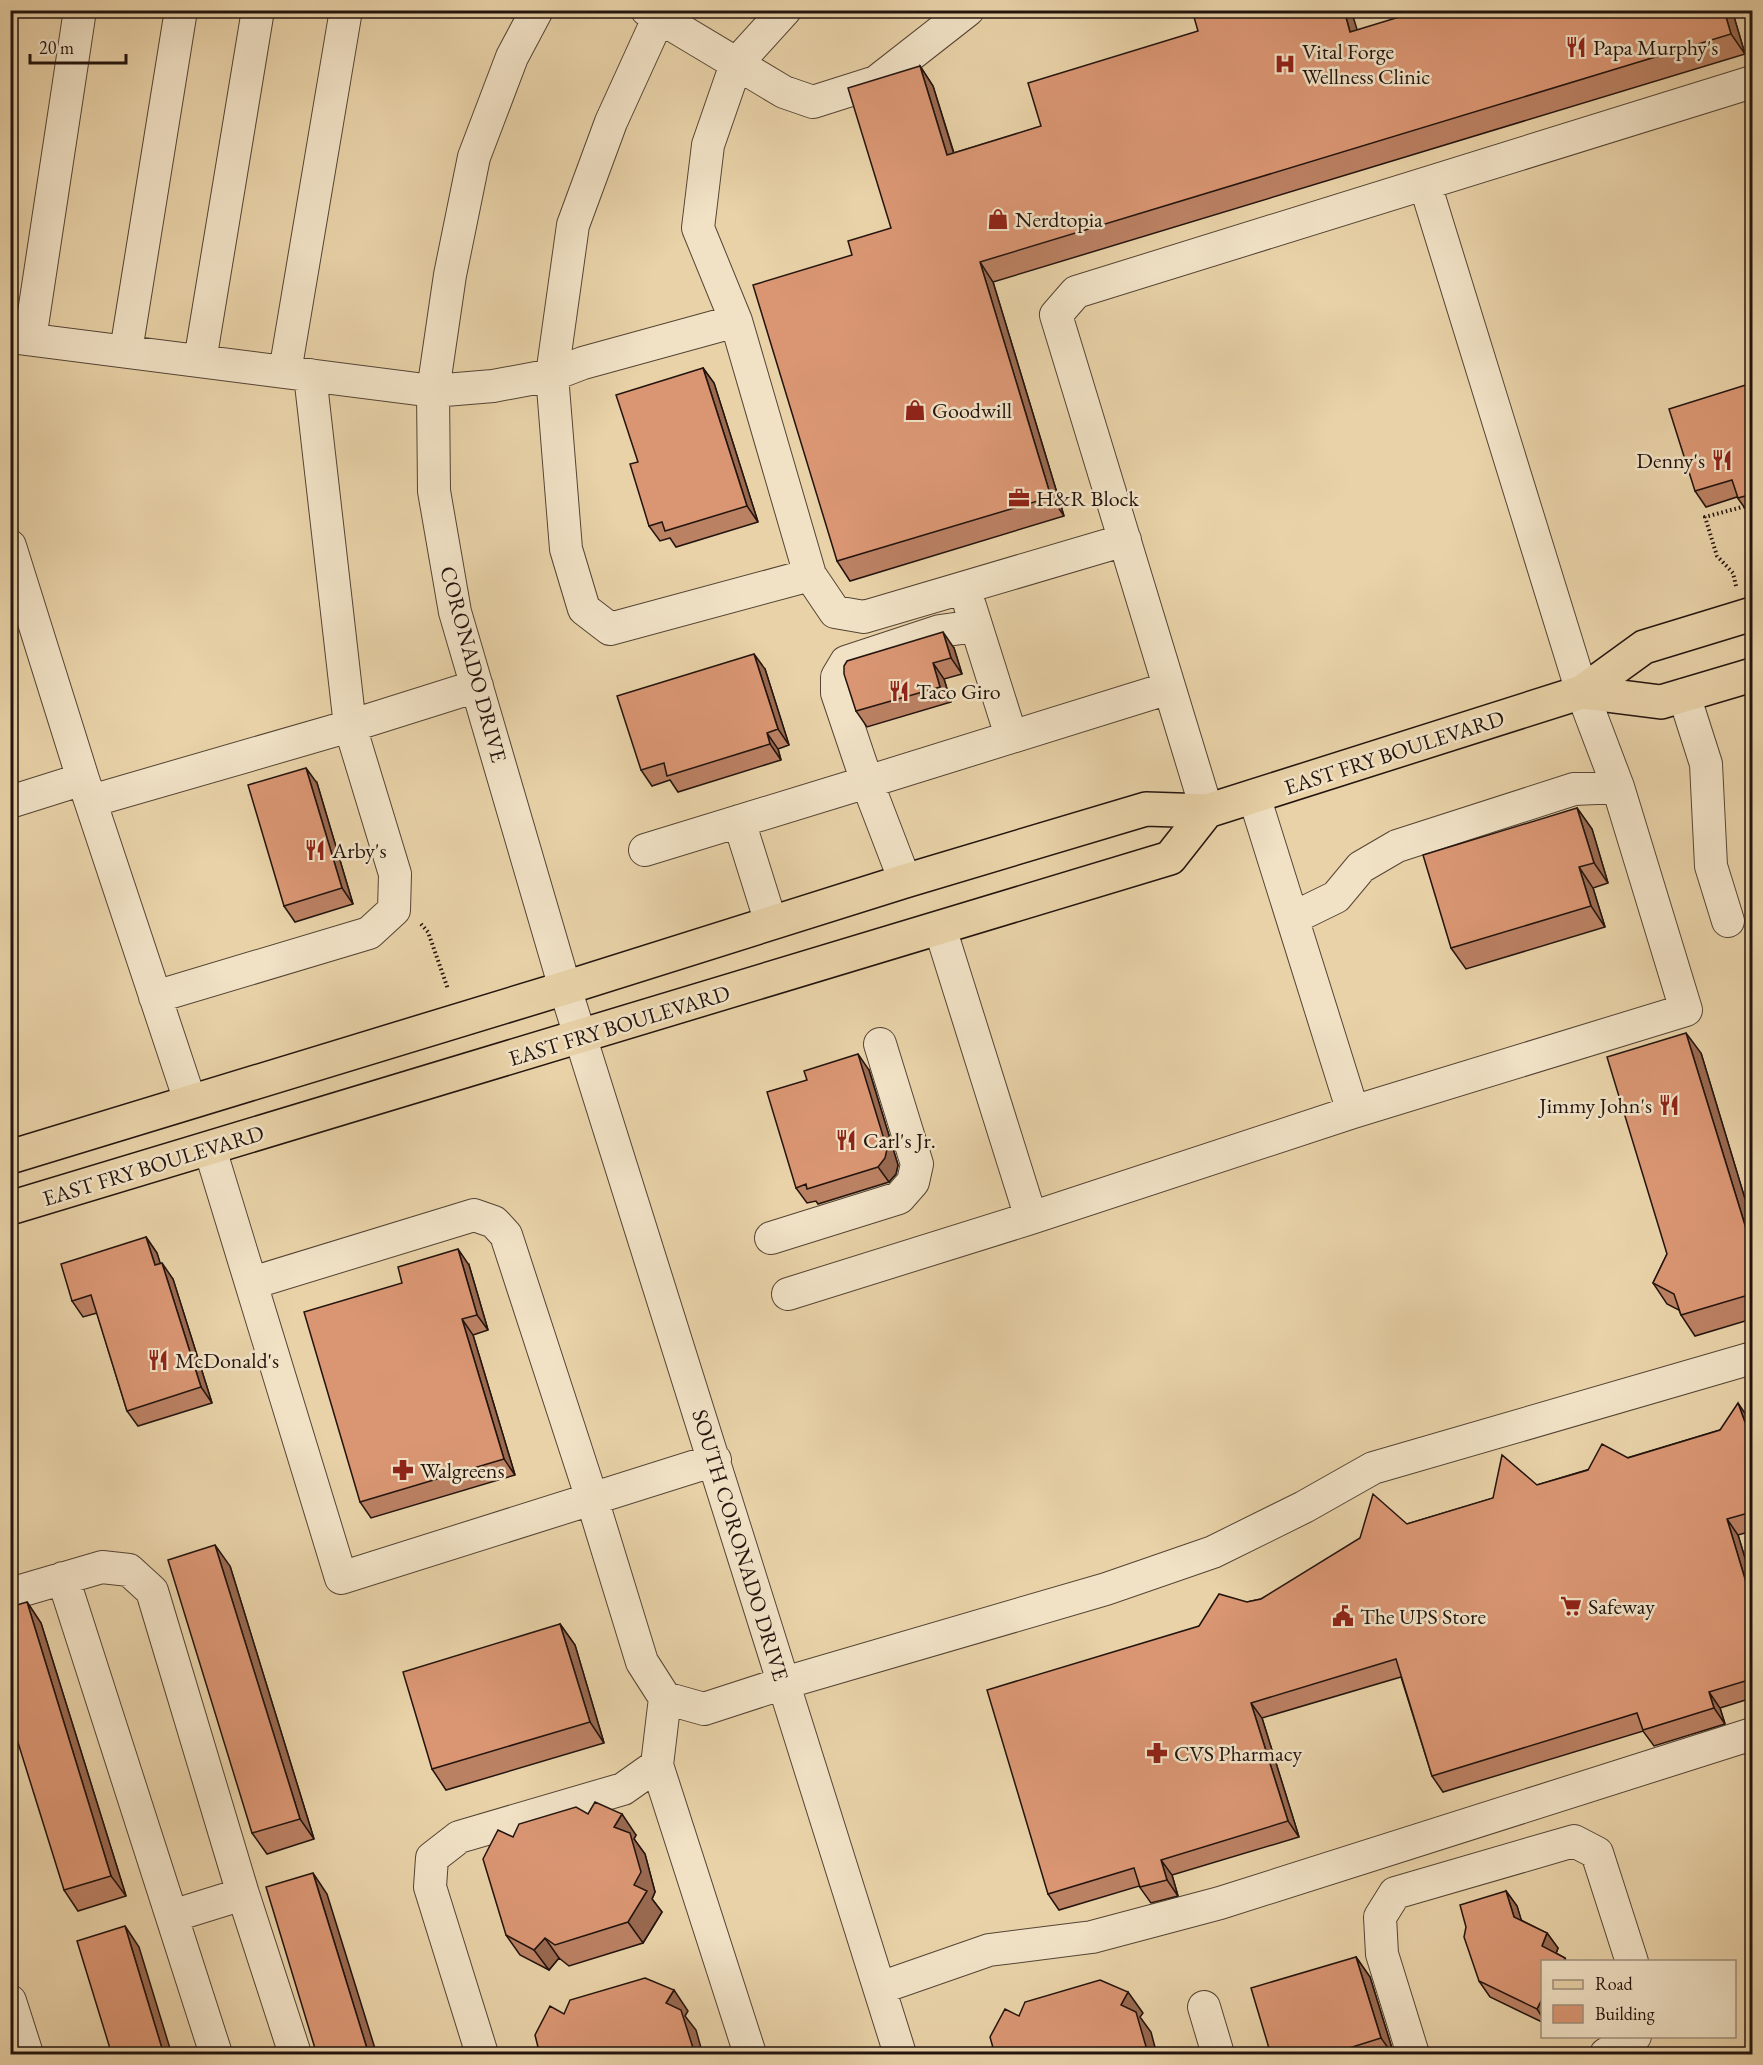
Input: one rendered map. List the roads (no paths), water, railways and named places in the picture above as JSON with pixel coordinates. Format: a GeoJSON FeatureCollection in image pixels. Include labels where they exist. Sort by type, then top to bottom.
{"type":"FeatureCollection","features":[{"type":"Feature","properties":{"kind":"main road","name":"EAST FRY BOULEVARD"},"geometry":{"type":"LineString","coordinates":[[10,1157],[1146,809],[1207,811],[1582,692],[1644,647],[1746,604]]}},
{"type":"Feature","properties":{"kind":"main road","name":"EAST FRY BOULEVARD"},"geometry":{"type":"LineString","coordinates":[[1582,692],[1661,702],[1752,675]]}},
{"type":"Feature","properties":{"kind":"main road","name":"EAST FRY BOULEVARD"},"geometry":{"type":"LineString","coordinates":[[10,1208],[1170,858],[1207,811]]}},
{"type":"Feature","properties":{"kind":"street"},"geometry":{"type":"LineString","coordinates":[[80,10],[20,338],[433,391],[494,386],[552,375],[583,363],[736,321]]}},
{"type":"Feature","properties":{"kind":"street"},"geometry":{"type":"LineString","coordinates":[[126,351],[181,10]]}},
{"type":"Feature","properties":{"kind":"street"},"geometry":{"type":"LineString","coordinates":[[200,361],[258,10]]}},
{"type":"Feature","properties":{"kind":"street"},"geometry":{"type":"LineString","coordinates":[[155,997],[369,933],[394,910],[395,874],[350,726],[297,374],[346,10]]}},
{"type":"Feature","properties":{"kind":"street","name":"CORONADO DRIVE"},"geometry":{"type":"LineString","coordinates":[[537,10],[512,57],[474,157],[450,274],[433,391],[434,491],[455,612],[581,1036]]}},
{"type":"Feature","properties":{"kind":"street"},"geometry":{"type":"LineString","coordinates":[[785,10],[736,64],[708,145],[698,228],[736,321],[810,575],[835,612],[864,617],[1125,540]]}},
{"type":"Feature","properties":{"kind":"street"},"geometry":{"type":"LineString","coordinates":[[810,575],[610,629],[584,609],[566,549],[552,375],[573,225],[655,13],[784,92],[813,102],[876,82],[968,10]]}},
{"type":"Feature","properties":{"kind":"street"},"geometry":{"type":"LineString","coordinates":[[1207,811],[1056,315],[1076,292],[1752,82]]}},
{"type":"Feature","properties":{"kind":"street"},"geometry":{"type":"LineString","coordinates":[[788,1294],[1030,1218],[1353,1112],[1686,1010],[1618,787],[1582,692],[1425,184]]}},
{"type":"Feature","properties":{"kind":"street"},"geometry":{"type":"LineString","coordinates":[[10,546],[87,790],[190,1101]]}},
{"type":"Feature","properties":{"kind":"street"},"geometry":{"type":"LineString","coordinates":[[964,588],[1011,736]]}},
{"type":"Feature","properties":{"kind":"street"},"geometry":{"type":"LineString","coordinates":[[905,881],[867,782],[837,693],[837,677],[846,662],[940,631],[976,626]]}},
{"type":"Feature","properties":{"kind":"street"},"geometry":{"type":"LineString","coordinates":[[10,802],[87,790],[350,726],[477,686]]}},
{"type":"Feature","properties":{"kind":"street"},"geometry":{"type":"LineString","coordinates":[[645,850],[1169,688]]}},
{"type":"Feature","properties":{"kind":"street"},"geometry":{"type":"LineString","coordinates":[[1684,695],[1706,764],[1711,866],[1728,921]]}},
{"type":"Feature","properties":{"kind":"street"},"geometry":{"type":"LineString","coordinates":[[1293,918],[1336,897],[1361,867],[1397,846],[1574,789],[1618,787]]}},
{"type":"Feature","properties":{"kind":"street"},"geometry":{"type":"LineString","coordinates":[[1254,796],[1353,1112]]}},
{"type":"Feature","properties":{"kind":"street"},"geometry":{"type":"LineString","coordinates":[[739,821],[771,923]]}},
{"type":"Feature","properties":{"kind":"street"},"geometry":{"type":"LineString","coordinates":[[940,928],[1030,1218]]}},
{"type":"Feature","properties":{"kind":"street","name":"SOUTH CORONADO DRIVE"},"geometry":{"type":"LineString","coordinates":[[581,1036],[900,2055]]}},
{"type":"Feature","properties":{"kind":"street"},"geometry":{"type":"LineString","coordinates":[[771,1238],[899,1198],[914,1182],[917,1164],[880,1044]]}},
{"type":"Feature","properties":{"kind":"street"},"geometry":{"type":"LineString","coordinates":[[210,1149],[340,1578],[715,1460]]}},
{"type":"Feature","properties":{"kind":"street"},"geometry":{"type":"LineString","coordinates":[[252,1283],[474,1215],[494,1222],[506,1235],[592,1499],[642,1662],[665,1698],[657,1765],[750,2055]]}},
{"type":"Feature","properties":{"kind":"street"},"geometry":{"type":"LineString","coordinates":[[665,1698],[704,1708],[1106,1589],[1213,1552],[1304,1507],[1373,1468],[1752,1358]]}},
{"type":"Feature","properties":{"kind":"street"},"geometry":{"type":"LineString","coordinates":[[10,1594],[102,1567],[129,1570],[152,1591],[243,1894],[295,2055]]}},
{"type":"Feature","properties":{"kind":"street"},"geometry":{"type":"LineString","coordinates":[[63,1578],[216,2055]]}},
{"type":"Feature","properties":{"kind":"street"},"geometry":{"type":"LineString","coordinates":[[880,1988],[989,1950],[1092,1937],[1220,1903],[1752,1734]]}},
{"type":"Feature","properties":{"kind":"street"},"geometry":{"type":"LineString","coordinates":[[482,2055],[430,1887],[432,1858],[459,1837],[624,1789],[657,1765]]}},
{"type":"Feature","properties":{"kind":"street"},"geometry":{"type":"LineString","coordinates":[[1413,2055],[1382,1954],[1380,1917],[1395,1893],[1574,1841],[1597,1853],[1631,1960]]}},
{"type":"Feature","properties":{"kind":"street"},"geometry":{"type":"LineString","coordinates":[[172,1916],[243,1894]]}},
{"type":"Feature","properties":{"kind":"street"},"geometry":{"type":"LineString","coordinates":[[10,2001],[27,2055]]}},
{"type":"Feature","properties":{"kind":"street"},"geometry":{"type":"LineString","coordinates":[[1204,2007],[1218,2055]]}},
{"type":"Feature","properties":{"kind":"street"},"geometry":{"type":"LineString","coordinates":[[1606,2055],[1633,2038]]}},
{"type":"Feature","properties":{"kind":"place","name":"Papa Murphy's"},"geometry":{"type":"Point","coordinates":[1576,47]}},
{"type":"Feature","properties":{"kind":"place","name":"Vital Forge Wellness Clinic"},"geometry":{"type":"Point","coordinates":[1285,64]}},
{"type":"Feature","properties":{"kind":"place","name":"Nerdtopia"},"geometry":{"type":"Point","coordinates":[998,219]}},
{"type":"Feature","properties":{"kind":"place","name":"Goodwill"},"geometry":{"type":"Point","coordinates":[915,410]}},
{"type":"Feature","properties":{"kind":"place","name":"Denny's"},"geometry":{"type":"Point","coordinates":[1722,460]}},
{"type":"Feature","properties":{"kind":"place","name":"H&R Block"},"geometry":{"type":"Point","coordinates":[1019,498]}},
{"type":"Feature","properties":{"kind":"place","name":"Taco Giro"},"geometry":{"type":"Point","coordinates":[899,691]}},
{"type":"Feature","properties":{"kind":"place","name":"Arby's"},"geometry":{"type":"Point","coordinates":[315,850]}},
{"type":"Feature","properties":{"kind":"place","name":"Jimmy John's"},"geometry":{"type":"Point","coordinates":[1669,1105]}},
{"type":"Feature","properties":{"kind":"place","name":"Carl's Jr."},"geometry":{"type":"Point","coordinates":[846,1140]}},
{"type":"Feature","properties":{"kind":"place","name":"McDonald's"},"geometry":{"type":"Point","coordinates":[158,1360]}},
{"type":"Feature","properties":{"kind":"place","name":"Walgreens"},"geometry":{"type":"Point","coordinates":[403,1470]}},
{"type":"Feature","properties":{"kind":"place","name":"Safeway"},"geometry":{"type":"Point","coordinates":[1571,1606]}},
{"type":"Feature","properties":{"kind":"place","name":"The UPS Store"},"geometry":{"type":"Point","coordinates":[1343,1616]}},
{"type":"Feature","properties":{"kind":"place","name":"CVS Pharmacy"},"geometry":{"type":"Point","coordinates":[1157,1753]}}]}
